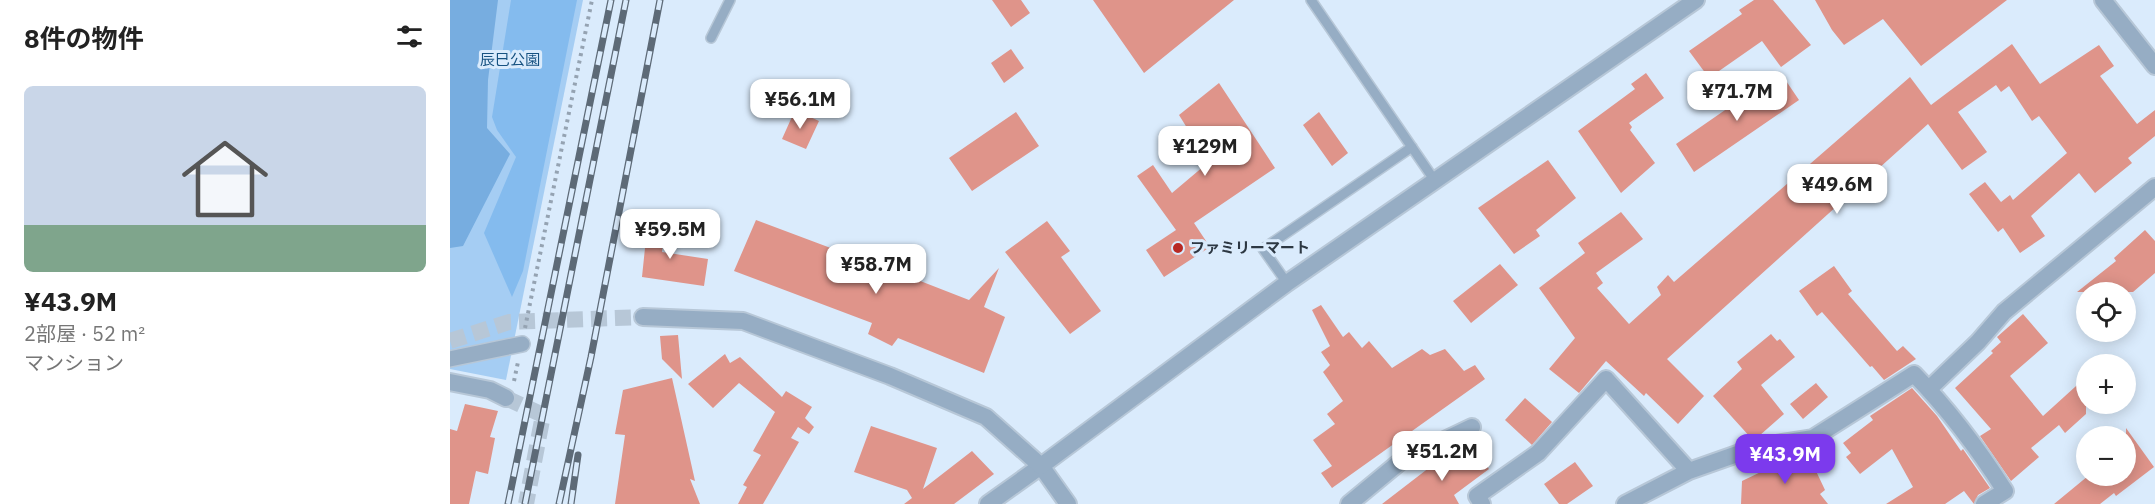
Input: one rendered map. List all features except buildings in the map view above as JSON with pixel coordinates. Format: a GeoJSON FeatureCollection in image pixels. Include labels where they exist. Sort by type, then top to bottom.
{"type":"FeatureCollection","features":[{"type":"Feature","properties":{"kind":"street"},"geometry":{"type":"LineString","coordinates":[[988,504],[1287,284],[1696,0]]}},
{"type":"Feature","properties":{"kind":"street"},"geometry":{"type":"LineString","coordinates":[[2103,0],[2155,66]]}},
{"type":"Feature","properties":{"kind":"street"},"geometry":{"type":"LineString","coordinates":[[1929,389],[1978,342],[2004,312],[2155,187]]}},
{"type":"Feature","properties":{"kind":"street"},"geometry":{"type":"LineString","coordinates":[[643,317],[743,321],[869,368],[986,417],[1041,466],[1068,504]]}},
{"type":"Feature","properties":{"kind":"street"},"geometry":{"type":"LineString","coordinates":[[450,359],[522,344]]}},
{"type":"Feature","properties":{"kind":"street"},"geometry":{"type":"LineString","coordinates":[[1626,504],[1689,471],[1757,447],[1813,438],[1914,374],[1929,389],[2005,491],[1984,504]]}},
{"type":"Feature","properties":{"kind":"street"},"geometry":{"type":"LineString","coordinates":[[1482,504],[1477,496],[1538,453],[1606,379],[1689,471]]}},
{"type":"Feature","properties":{"kind":"street"},"geometry":{"type":"LineString","coordinates":[[450,382],[490,390],[507,398]]}},
{"type":"Feature","properties":{"kind":"street"},"geometry":{"type":"LineString","coordinates":[[1349,504],[1401,461],[1472,427]]}},
{"type":"Feature","properties":{"kind":"lane"},"geometry":{"type":"LineString","coordinates":[[711,38],[730,0]]}},
{"type":"Feature","properties":{"kind":"lane"},"geometry":{"type":"LineString","coordinates":[[1311,0],[1436,181]]}},
{"type":"Feature","properties":{"kind":"lane"},"geometry":{"type":"LineString","coordinates":[[1287,284],[1263,249],[1412,147]]}},
{"type":"Feature","properties":{"kind":"path"},"geometry":{"type":"LineString","coordinates":[[507,398],[514,383],[592,0]]}},
{"type":"Feature","properties":{"kind":"green space","name":"辰巳公園"},"geometry":{"type":"Polygon","coordinates":[[[450,0],[583,0],[506,380],[450,369],[450,0]]]}},
{"type":"Feature","properties":{"kind":"green space"},"geometry":{"type":"Polygon","coordinates":[[[511,0],[577,0],[523,271],[512,297],[484,233],[516,157],[497,130],[492,117],[511,0]]]}},
{"type":"Feature","properties":{"kind":"shaded area"},"geometry":{"type":"Polygon","coordinates":[[[450,0],[498,0],[488,80],[487,128],[510,154],[463,246],[450,248],[450,0]]]}},
{"type":"Feature","properties":{"kind":"tunnel"},"geometry":{"type":"LineString","coordinates":[[450,341],[509,322],[643,317]]}},
{"type":"Feature","properties":{"kind":"tunnel"},"geometry":{"type":"LineString","coordinates":[[506,398],[543,415],[526,504]]}},
{"type":"Feature","properties":{"kind":"railway"},"geometry":{"type":"LineString","coordinates":[[508,504],[611,0]]}},
{"type":"Feature","properties":{"kind":"railway"},"geometry":{"type":"LineString","coordinates":[[525,504],[626,0]]}},
{"type":"Feature","properties":{"kind":"railway"},"geometry":{"type":"LineString","coordinates":[[559,504],[591,357],[660,0]]}},
{"type":"Feature","properties":{"kind":"railway"},"geometry":{"type":"LineString","coordinates":[[571,504],[578,455]]}},
{"type":"Feature","properties":{"kind":"place","name":"ファミリーマート"},"geometry":{"type":"Point","coordinates":[1178,248]}}]}
